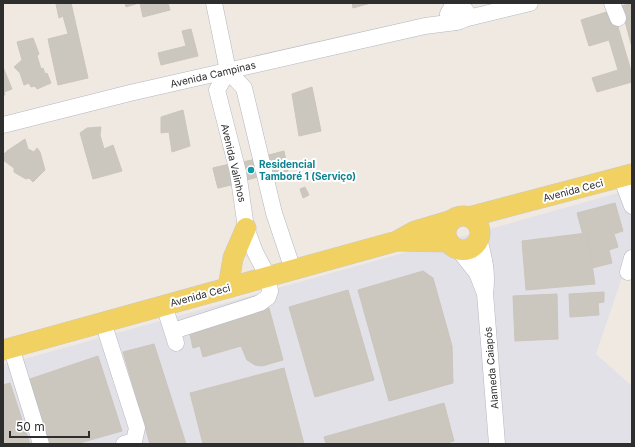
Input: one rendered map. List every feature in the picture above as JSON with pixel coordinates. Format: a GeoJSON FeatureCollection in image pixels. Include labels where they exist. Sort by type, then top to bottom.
{"type":"FeatureCollection","features":[{"type":"Feature","properties":{"kind":"main road","name":"Avenida Ceci"},"geometry":{"type":"LineString","coordinates":[[7,349],[397,241],[415,231],[470,226],[513,206],[627,175]]}},
{"type":"Feature","properties":{"kind":"main road"},"geometry":{"type":"LineString","coordinates":[[470,226],[471,248],[454,245],[447,231],[470,226]]}},
{"type":"Feature","properties":{"kind":"main road"},"geometry":{"type":"LineString","coordinates":[[228,288],[233,258],[246,228]]}},
{"type":"Feature","properties":{"kind":"main road","name":"Avenida Ceci"},"geometry":{"type":"LineString","coordinates":[[397,241],[454,245]]}},
{"type":"Feature","properties":{"kind":"street"},"geometry":{"type":"LineString","coordinates":[[214,3],[228,71],[244,88],[274,213],[293,270]]}},
{"type":"Feature","properties":{"kind":"street","name":"Avenida Campinas"},"geometry":{"type":"LineString","coordinates":[[3,125],[123,95],[424,26],[457,10],[473,9],[489,12],[530,3]]}},
{"type":"Feature","properties":{"kind":"street"},"geometry":{"type":"LineString","coordinates":[[612,3],[618,18]]}},
{"type":"Feature","properties":{"kind":"street","name":"Avenida Valinhos"},"geometry":{"type":"LineString","coordinates":[[228,71],[217,90],[233,151],[243,198],[246,228],[255,252],[268,277]]}},
{"type":"Feature","properties":{"kind":"street"},"geometry":{"type":"LineString","coordinates":[[233,151],[258,147]]}},
{"type":"Feature","properties":{"kind":"street"},"geometry":{"type":"LineString","coordinates":[[627,175],[632,206]]}},
{"type":"Feature","properties":{"kind":"street"},"geometry":{"type":"LineString","coordinates":[[243,198],[269,191]]}},
{"type":"Feature","properties":{"kind":"street","name":"Alameda Caiapós"},"geometry":{"type":"LineString","coordinates":[[470,226],[487,266],[487,279],[484,293]]}},
{"type":"Feature","properties":{"kind":"street","name":"Alameda Caiapós"},"geometry":{"type":"LineString","coordinates":[[454,245],[476,273],[484,293],[497,444]]}},
{"type":"Feature","properties":{"kind":"street"},"geometry":{"type":"LineString","coordinates":[[164,305],[174,337],[260,302],[268,297],[270,291],[268,277]]}},
{"type":"Feature","properties":{"kind":"street"},"geometry":{"type":"LineString","coordinates":[[103,322],[137,428],[134,440],[124,444]]}},
{"type":"Feature","properties":{"kind":"street"},"geometry":{"type":"LineString","coordinates":[[7,349],[41,444]]}},
{"type":"Feature","properties":{"kind":"shaded area"},"geometry":{"type":"Polygon","coordinates":[[[632,189],[632,248],[596,354],[632,386],[632,444],[3,444],[3,365],[632,189]]]}},
{"type":"Feature","properties":{"kind":"building"},"geometry":{"type":"Polygon","coordinates":[[[71,3],[88,78],[58,85],[48,39],[68,34],[63,16],[59,18],[56,4],[71,3]]]}},
{"type":"Feature","properties":{"kind":"building"},"geometry":{"type":"Polygon","coordinates":[[[125,3],[139,3],[126,7],[125,3]]]}},
{"type":"Feature","properties":{"kind":"building"},"geometry":{"type":"Polygon","coordinates":[[[140,3],[168,3],[170,10],[143,17],[140,3]]]}},
{"type":"Feature","properties":{"kind":"building"},"geometry":{"type":"Polygon","coordinates":[[[352,3],[371,3],[353,8],[352,3]]]}},
{"type":"Feature","properties":{"kind":"building"},"geometry":{"type":"Polygon","coordinates":[[[632,3],[632,43],[631,44],[621,6],[632,3]]]}},
{"type":"Feature","properties":{"kind":"building"},"geometry":{"type":"Polygon","coordinates":[[[613,10],[632,74],[632,82],[597,92],[592,78],[618,70],[609,40],[589,46],[581,20],[613,10]]]}},
{"type":"Feature","properties":{"kind":"building"},"geometry":{"type":"Polygon","coordinates":[[[191,29],[198,56],[161,65],[158,53],[186,46],[182,31],[191,29]]]}},
{"type":"Feature","properties":{"kind":"building"},"geometry":{"type":"Polygon","coordinates":[[[33,38],[39,54],[37,56],[41,69],[43,68],[45,74],[47,73],[51,83],[37,89],[35,86],[31,87],[29,83],[24,85],[20,73],[14,67],[22,60],[17,42],[33,38]]]}},
{"type":"Feature","properties":{"kind":"building"},"geometry":{"type":"Polygon","coordinates":[[[3,67],[12,89],[4,92],[5,95],[3,95],[3,67]]]}},
{"type":"Feature","properties":{"kind":"building"},"geometry":{"type":"Polygon","coordinates":[[[312,87],[321,131],[299,136],[292,94],[312,87]]]}},
{"type":"Feature","properties":{"kind":"building"},"geometry":{"type":"Polygon","coordinates":[[[183,110],[190,146],[172,152],[169,132],[161,133],[161,117],[183,110]]]}},
{"type":"Feature","properties":{"kind":"building"},"geometry":{"type":"Polygon","coordinates":[[[101,127],[100,135],[104,149],[113,145],[122,171],[93,179],[80,133],[87,128],[101,127]]]}},
{"type":"Feature","properties":{"kind":"building"},"geometry":{"type":"Polygon","coordinates":[[[25,139],[28,149],[34,152],[37,148],[40,152],[45,170],[33,182],[29,178],[26,179],[14,172],[14,168],[3,160],[3,155],[7,151],[25,139]]]}},
{"type":"Feature","properties":{"kind":"building","name":"Residencial Tamboré 1 (Serviço)"},"geometry":{"type":"Polygon","coordinates":[[[284,151],[288,171],[271,176],[272,173],[218,188],[213,168],[267,157],[265,156],[284,151]]]}},
{"type":"Feature","properties":{"kind":"building"},"geometry":{"type":"Polygon","coordinates":[[[253,160],[257,177],[248,179],[244,162],[253,160]]]}},
{"type":"Feature","properties":{"kind":"building"},"geometry":{"type":"Polygon","coordinates":[[[230,164],[235,184],[218,188],[213,168],[230,164]]]}},
{"type":"Feature","properties":{"kind":"building"},"geometry":{"type":"Polygon","coordinates":[[[305,187],[309,195],[303,198],[300,189],[305,187]]]}},
{"type":"Feature","properties":{"kind":"building"},"geometry":{"type":"Polygon","coordinates":[[[615,203],[623,231],[614,234],[618,247],[609,250],[612,263],[592,268],[577,213],[615,203]]]}},
{"type":"Feature","properties":{"kind":"building"},"geometry":{"type":"Polygon","coordinates":[[[587,233],[595,284],[526,290],[522,241],[587,233]]]}},
{"type":"Feature","properties":{"kind":"building"},"geometry":{"type":"Polygon","coordinates":[[[423,271],[433,278],[452,346],[453,383],[389,401],[358,290],[423,271]]]}},
{"type":"Feature","properties":{"kind":"building"},"geometry":{"type":"Polygon","coordinates":[[[348,290],[374,380],[315,397],[289,307],[348,290]]]}},
{"type":"Feature","properties":{"kind":"building"},"geometry":{"type":"Polygon","coordinates":[[[604,292],[604,302],[598,303],[599,315],[570,317],[569,294],[604,292]]]}},
{"type":"Feature","properties":{"kind":"building"},"geometry":{"type":"Polygon","coordinates":[[[557,294],[558,339],[515,341],[513,296],[557,294]]]}},
{"type":"Feature","properties":{"kind":"building"},"geometry":{"type":"Polygon","coordinates":[[[269,308],[283,360],[262,366],[255,365],[247,360],[241,346],[203,357],[200,346],[193,348],[189,330],[269,308]]]}},
{"type":"Feature","properties":{"kind":"building"},"geometry":{"type":"Polygon","coordinates":[[[154,344],[186,444],[150,444],[123,352],[154,344]]]}},
{"type":"Feature","properties":{"kind":"building"},"geometry":{"type":"Polygon","coordinates":[[[98,356],[122,431],[76,444],[49,444],[27,380],[98,356]]]}},
{"type":"Feature","properties":{"kind":"building"},"geometry":{"type":"Polygon","coordinates":[[[284,368],[304,444],[203,444],[190,393],[284,368]]]}},
{"type":"Feature","properties":{"kind":"building"},"geometry":{"type":"Polygon","coordinates":[[[10,383],[30,444],[3,444],[3,385],[10,383]]]}},
{"type":"Feature","properties":{"kind":"building"},"geometry":{"type":"Polygon","coordinates":[[[444,403],[454,441],[443,444],[326,444],[324,437],[444,403]]]}},
{"type":"Feature","properties":{"kind":"place","name":"Residencial Tamboré 1 (Serviço)"},"geometry":{"type":"Point","coordinates":[251,170]}}]}
